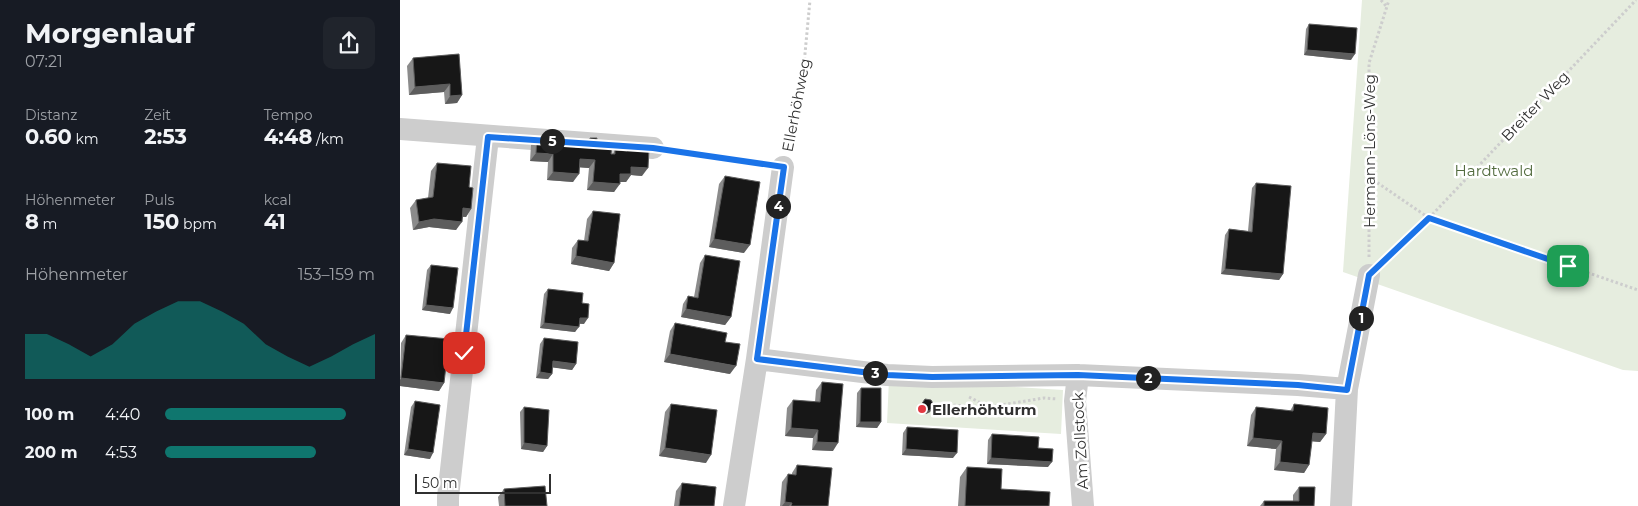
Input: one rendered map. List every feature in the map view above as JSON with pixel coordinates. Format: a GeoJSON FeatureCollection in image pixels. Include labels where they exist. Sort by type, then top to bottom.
{"type":"FeatureCollection","features":[{"type":"Feature","properties":{"kind":"street"},"geometry":{"type":"LineString","coordinates":[[400,129],[653,148]]}},
{"type":"Feature","properties":{"kind":"street"},"geometry":{"type":"LineString","coordinates":[[448,506],[488,137]]}},
{"type":"Feature","properties":{"kind":"street","name":"Ellerhöhweg"},"geometry":{"type":"LineString","coordinates":[[734,506],[784,167]]}},
{"type":"Feature","properties":{"kind":"street"},"geometry":{"type":"LineString","coordinates":[[1341,506],[1347,390],[1369,275]]}},
{"type":"Feature","properties":{"kind":"street"},"geometry":{"type":"LineString","coordinates":[[757,359],[887,375],[932,377],[1078,375],[1298,385],[1347,390]]}},
{"type":"Feature","properties":{"kind":"street","name":"Am Zollstock"},"geometry":{"type":"LineString","coordinates":[[1078,375],[1075,401],[1083,506]]}},
{"type":"Feature","properties":{"kind":"path","name":"Ellerhöhweg"},"geometry":{"type":"LineString","coordinates":[[784,167],[803,75],[810,0]]}},
{"type":"Feature","properties":{"kind":"path"},"geometry":{"type":"LineString","coordinates":[[1381,0],[1387,7]]}},
{"type":"Feature","properties":{"kind":"path","name":"Hermann-Löns-Weg"},"geometry":{"type":"LineString","coordinates":[[1369,275],[1369,63],[1389,0]]}},
{"type":"Feature","properties":{"kind":"path","name":"Breiter Weg"},"geometry":{"type":"LineString","coordinates":[[1369,275],[1429,218],[1636,0]]}},
{"type":"Feature","properties":{"kind":"path"},"geometry":{"type":"LineString","coordinates":[[653,148],[784,167]]}},
{"type":"Feature","properties":{"kind":"path"},"geometry":{"type":"LineString","coordinates":[[1369,177],[1429,218],[1638,290]]}},
{"type":"Feature","properties":{"kind":"path"},"geometry":{"type":"LineString","coordinates":[[930,404],[989,407],[1044,398],[1075,401]]}},
{"type":"Feature","properties":{"kind":"green space","name":"Hardtwald"},"geometry":{"type":"Polygon","coordinates":[[[1362,0],[1638,0],[1638,371],[1623,370],[1343,272],[1362,0]]]}},
{"type":"Feature","properties":{"kind":"green space"},"geometry":{"type":"Polygon","coordinates":[[[889,379],[1063,390],[1061,434],[887,423],[889,379]]]}},
{"type":"Feature","properties":{"kind":"building"},"geometry":{"type":"Polygon","coordinates":[[[1309,24],[1357,28],[1355,54],[1307,50],[1309,24]]]}},
{"type":"Feature","properties":{"kind":"building"},"geometry":{"type":"Polygon","coordinates":[[[459,54],[462,95],[450,96],[450,84],[415,87],[413,58],[459,54]]]}},
{"type":"Feature","properties":{"kind":"building"},"geometry":{"type":"Polygon","coordinates":[[[537,137],[575,142],[575,147],[590,148],[590,138],[597,138],[596,145],[612,146],[611,154],[615,154],[615,150],[627,151],[628,148],[649,149],[648,168],[631,167],[631,174],[620,174],[620,184],[593,182],[595,160],[580,159],[579,174],[553,172],[553,154],[536,153],[537,137]]]}},
{"type":"Feature","properties":{"kind":"building"},"geometry":{"type":"Polygon","coordinates":[[[437,163],[471,166],[469,187],[473,188],[471,209],[463,208],[462,222],[434,219],[419,222],[416,200],[433,197],[437,163]]]}},
{"type":"Feature","properties":{"kind":"building"},"geometry":{"type":"Polygon","coordinates":[[[725,176],[760,182],[750,245],[714,239],[725,176]]]}},
{"type":"Feature","properties":{"kind":"building"},"geometry":{"type":"Polygon","coordinates":[[[1256,183],[1291,186],[1283,274],[1225,269],[1229,229],[1252,232],[1256,183]]]}},
{"type":"Feature","properties":{"kind":"building"},"geometry":{"type":"Polygon","coordinates":[[[593,211],[620,214],[614,263],[576,256],[578,240],[588,241],[593,211]]]}},
{"type":"Feature","properties":{"kind":"building"},"geometry":{"type":"Polygon","coordinates":[[[705,255],[740,261],[731,317],[686,309],[688,296],[698,298],[705,255]]]}},
{"type":"Feature","properties":{"kind":"building"},"geometry":{"type":"Polygon","coordinates":[[[431,265],[458,268],[453,308],[426,305],[431,265]]]}},
{"type":"Feature","properties":{"kind":"building"},"geometry":{"type":"Polygon","coordinates":[[[548,289],[583,293],[582,303],[589,304],[588,318],[580,318],[579,327],[544,323],[548,289]]]}},
{"type":"Feature","properties":{"kind":"building"},"geometry":{"type":"Polygon","coordinates":[[[675,323],[727,333],[725,342],[740,344],[736,366],[670,354],[675,323]]]}},
{"type":"Feature","properties":{"kind":"building"},"geometry":{"type":"Polygon","coordinates":[[[406,335],[449,339],[444,383],[401,378],[406,335]]]}},
{"type":"Feature","properties":{"kind":"building"},"geometry":{"type":"Polygon","coordinates":[[[544,338],[578,342],[576,364],[553,361],[552,374],[540,372],[544,338]]]}},
{"type":"Feature","properties":{"kind":"building"},"geometry":{"type":"Polygon","coordinates":[[[822,382],[843,384],[838,443],[817,442],[818,430],[791,428],[793,400],[820,402],[822,382]]]}},
{"type":"Feature","properties":{"kind":"building"},"geometry":{"type":"Polygon","coordinates":[[[861,388],[881,388],[881,422],[860,422],[861,388]]]}},
{"type":"Feature","properties":{"kind":"building"},"geometry":{"type":"Polygon","coordinates":[[[925,399],[931,400],[934,405],[928,411],[923,409],[921,405],[925,399]]]}},
{"type":"Feature","properties":{"kind":"building"},"geometry":{"type":"Polygon","coordinates":[[[415,401],[440,405],[433,453],[408,449],[415,401]]]}},
{"type":"Feature","properties":{"kind":"building"},"geometry":{"type":"Polygon","coordinates":[[[671,404],[717,410],[711,455],[665,448],[671,404]]]}},
{"type":"Feature","properties":{"kind":"building"},"geometry":{"type":"Polygon","coordinates":[[[1294,404],[1328,408],[1326,434],[1313,433],[1309,465],[1280,462],[1282,441],[1253,438],[1256,407],[1293,411],[1294,404]]]}},
{"type":"Feature","properties":{"kind":"building"},"geometry":{"type":"Polygon","coordinates":[[[524,407],[549,410],[547,446],[524,443],[524,407]]]}},
{"type":"Feature","properties":{"kind":"building"},"geometry":{"type":"Polygon","coordinates":[[[907,427],[958,430],[957,453],[906,449],[907,427]]]}},
{"type":"Feature","properties":{"kind":"building"},"geometry":{"type":"Polygon","coordinates":[[[992,434],[1039,437],[1038,448],[1053,449],[1052,462],[991,458],[992,434]]]}},
{"type":"Feature","properties":{"kind":"building"},"geometry":{"type":"Polygon","coordinates":[[[797,465],[832,468],[828,506],[791,506],[792,503],[785,502],[788,474],[796,475],[797,465]]]}},
{"type":"Feature","properties":{"kind":"building"},"geometry":{"type":"Polygon","coordinates":[[[967,467],[1002,469],[1001,489],[1050,492],[1049,506],[965,506],[967,467]]]}},
{"type":"Feature","properties":{"kind":"building"},"geometry":{"type":"Polygon","coordinates":[[[682,483],[716,487],[714,506],[679,506],[682,483]]]}},
{"type":"Feature","properties":{"kind":"building"},"geometry":{"type":"Polygon","coordinates":[[[545,486],[547,506],[505,506],[504,489],[545,486]]]}},
{"type":"Feature","properties":{"kind":"building"},"geometry":{"type":"Polygon","coordinates":[[[1299,487],[1315,487],[1314,506],[1264,506],[1264,501],[1299,501],[1299,487]]]}},
{"type":"Feature","properties":{"kind":"place","name":"Ellerhöhturm"},"geometry":{"type":"Point","coordinates":[922,409]}},
{"type":"Feature","properties":{"kind":"route"},"geometry":{"type":"LineString","coordinates":[[464,353],[488,137],[653,148],[784,167],[757,359],[887,375],[932,377],[1078,375],[1298,385],[1347,390],[1369,275],[1429,218],[1568,266]]}}]}
